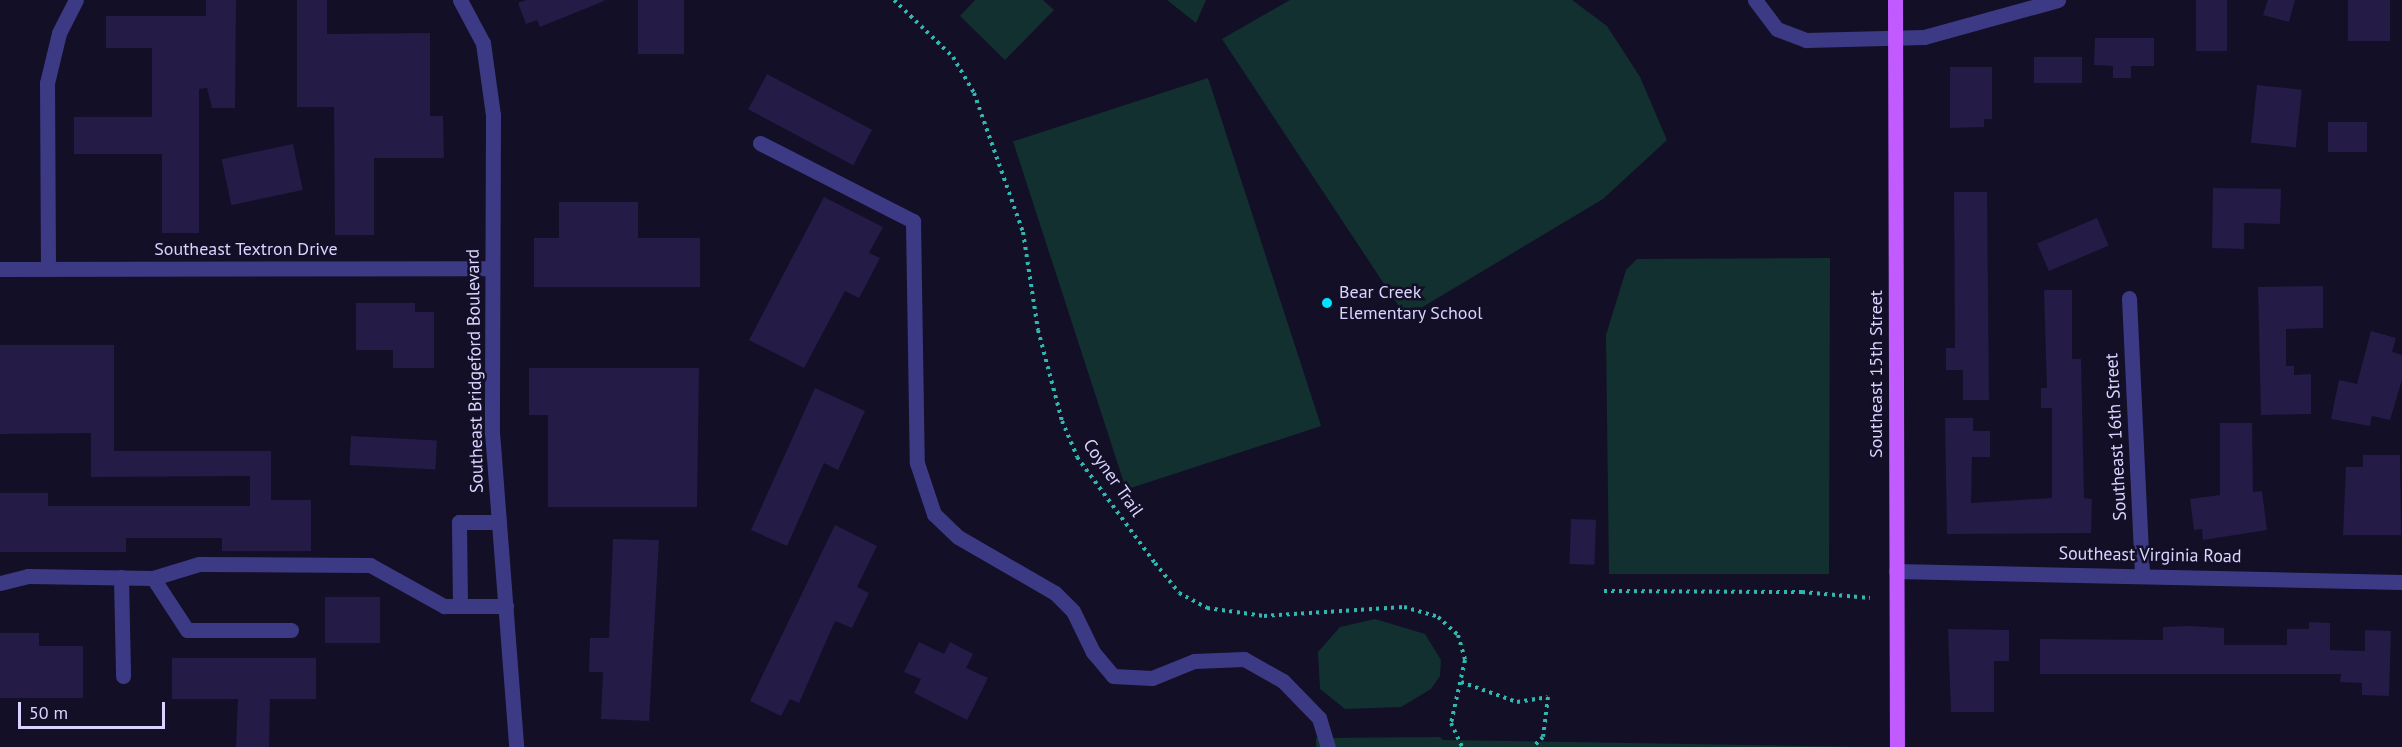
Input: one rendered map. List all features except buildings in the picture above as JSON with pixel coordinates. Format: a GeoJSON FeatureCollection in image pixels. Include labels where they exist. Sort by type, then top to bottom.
{"type":"FeatureCollection","features":[{"type":"Feature","properties":{"kind":"main road","name":"Southeast 15th Street"},"geometry":{"type":"LineString","coordinates":[[1895,0],[1897,747]]}},
{"type":"Feature","properties":{"kind":"street"},"geometry":{"type":"LineString","coordinates":[[48,269],[47,83],[59,33],[76,0]]}},
{"type":"Feature","properties":{"kind":"street","name":"Southeast Bridgeford Boulevard"},"geometry":{"type":"LineString","coordinates":[[460,0],[483,43],[493,115],[492,268],[499,522],[516,747]]}},
{"type":"Feature","properties":{"kind":"street"},"geometry":{"type":"LineString","coordinates":[[1755,0],[1777,29],[1806,40],[1924,37],[2058,0]]}},
{"type":"Feature","properties":{"kind":"street"},"geometry":{"type":"LineString","coordinates":[[760,143],[913,221],[917,463],[934,514],[958,537],[1055,593],[1073,611],[1093,652],[1113,676],[1152,678],[1194,661],[1244,659],[1283,681],[1318,718],[1328,747]]}},
{"type":"Feature","properties":{"kind":"street","name":"Southeast Textron Drive"},"geometry":{"type":"LineString","coordinates":[[0,269],[492,268]]}},
{"type":"Feature","properties":{"kind":"street","name":"Southeast 16th Street"},"geometry":{"type":"LineString","coordinates":[[2129,298],[2142,573]]}},
{"type":"Feature","properties":{"kind":"street"},"geometry":{"type":"LineString","coordinates":[[460,606],[459,522],[499,522]]}},
{"type":"Feature","properties":{"kind":"street"},"geometry":{"type":"LineString","coordinates":[[0,583],[28,576],[153,578],[199,564],[370,565],[444,606],[506,606]]}},
{"type":"Feature","properties":{"kind":"street","name":"Southeast Virginia Road"},"geometry":{"type":"LineString","coordinates":[[1896,571],[2142,573],[2402,582]]}},
{"type":"Feature","properties":{"kind":"street"},"geometry":{"type":"LineString","coordinates":[[121,577],[123,676]]}},
{"type":"Feature","properties":{"kind":"street"},"geometry":{"type":"LineString","coordinates":[[153,578],[187,630],[291,630]]}},
{"type":"Feature","properties":{"kind":"path","name":"Coyner Trail"},"geometry":{"type":"LineString","coordinates":[[894,0],[953,57],[974,93],[1023,232],[1038,330],[1077,458],[1179,592],[1207,608],[1264,616],[1404,607],[1438,617],[1458,635],[1465,660],[1451,723],[1462,747]]}},
{"type":"Feature","properties":{"kind":"path"},"geometry":{"type":"LineString","coordinates":[[1604,591],[1802,592],[1870,598]]}},
{"type":"Feature","properties":{"kind":"path"},"geometry":{"type":"LineString","coordinates":[[1461,682],[1516,702],[1548,697],[1543,737],[1533,747]]}},
{"type":"Feature","properties":{"kind":"green space"},"geometry":{"type":"Polygon","coordinates":[[[975,0],[1043,0],[1054,10],[1005,60],[960,16],[975,0]]]}},
{"type":"Feature","properties":{"kind":"green space"},"geometry":{"type":"Polygon","coordinates":[[[1167,0],[1206,0],[1196,23],[1167,0]]]}},
{"type":"Feature","properties":{"kind":"green space"},"geometry":{"type":"Polygon","coordinates":[[[1290,0],[1572,0],[1607,26],[1640,77],[1667,140],[1603,199],[1416,311],[1400,308],[1222,39],[1290,0]]]}},
{"type":"Feature","properties":{"kind":"green space"},"geometry":{"type":"Polygon","coordinates":[[[1208,78],[1321,426],[1126,489],[1013,141],[1208,78]]]}},
{"type":"Feature","properties":{"kind":"green space"},"geometry":{"type":"Polygon","coordinates":[[[1830,258],[1829,574],[1609,574],[1606,335],[1626,270],[1637,259],[1830,258]]]}},
{"type":"Feature","properties":{"kind":"green space"},"geometry":{"type":"Polygon","coordinates":[[[1375,619],[1425,634],[1441,660],[1440,676],[1431,689],[1401,707],[1345,709],[1320,689],[1318,652],[1340,627],[1375,619]]]}},
{"type":"Feature","properties":{"kind":"green space"},"geometry":{"type":"Polygon","coordinates":[[[1440,737],[1443,740],[1867,747],[1316,747],[1316,738],[1440,737]]]}},
{"type":"Feature","properties":{"kind":"place","name":"Bear Creek Elementary School"},"geometry":{"type":"Point","coordinates":[1327,303]}}]}
